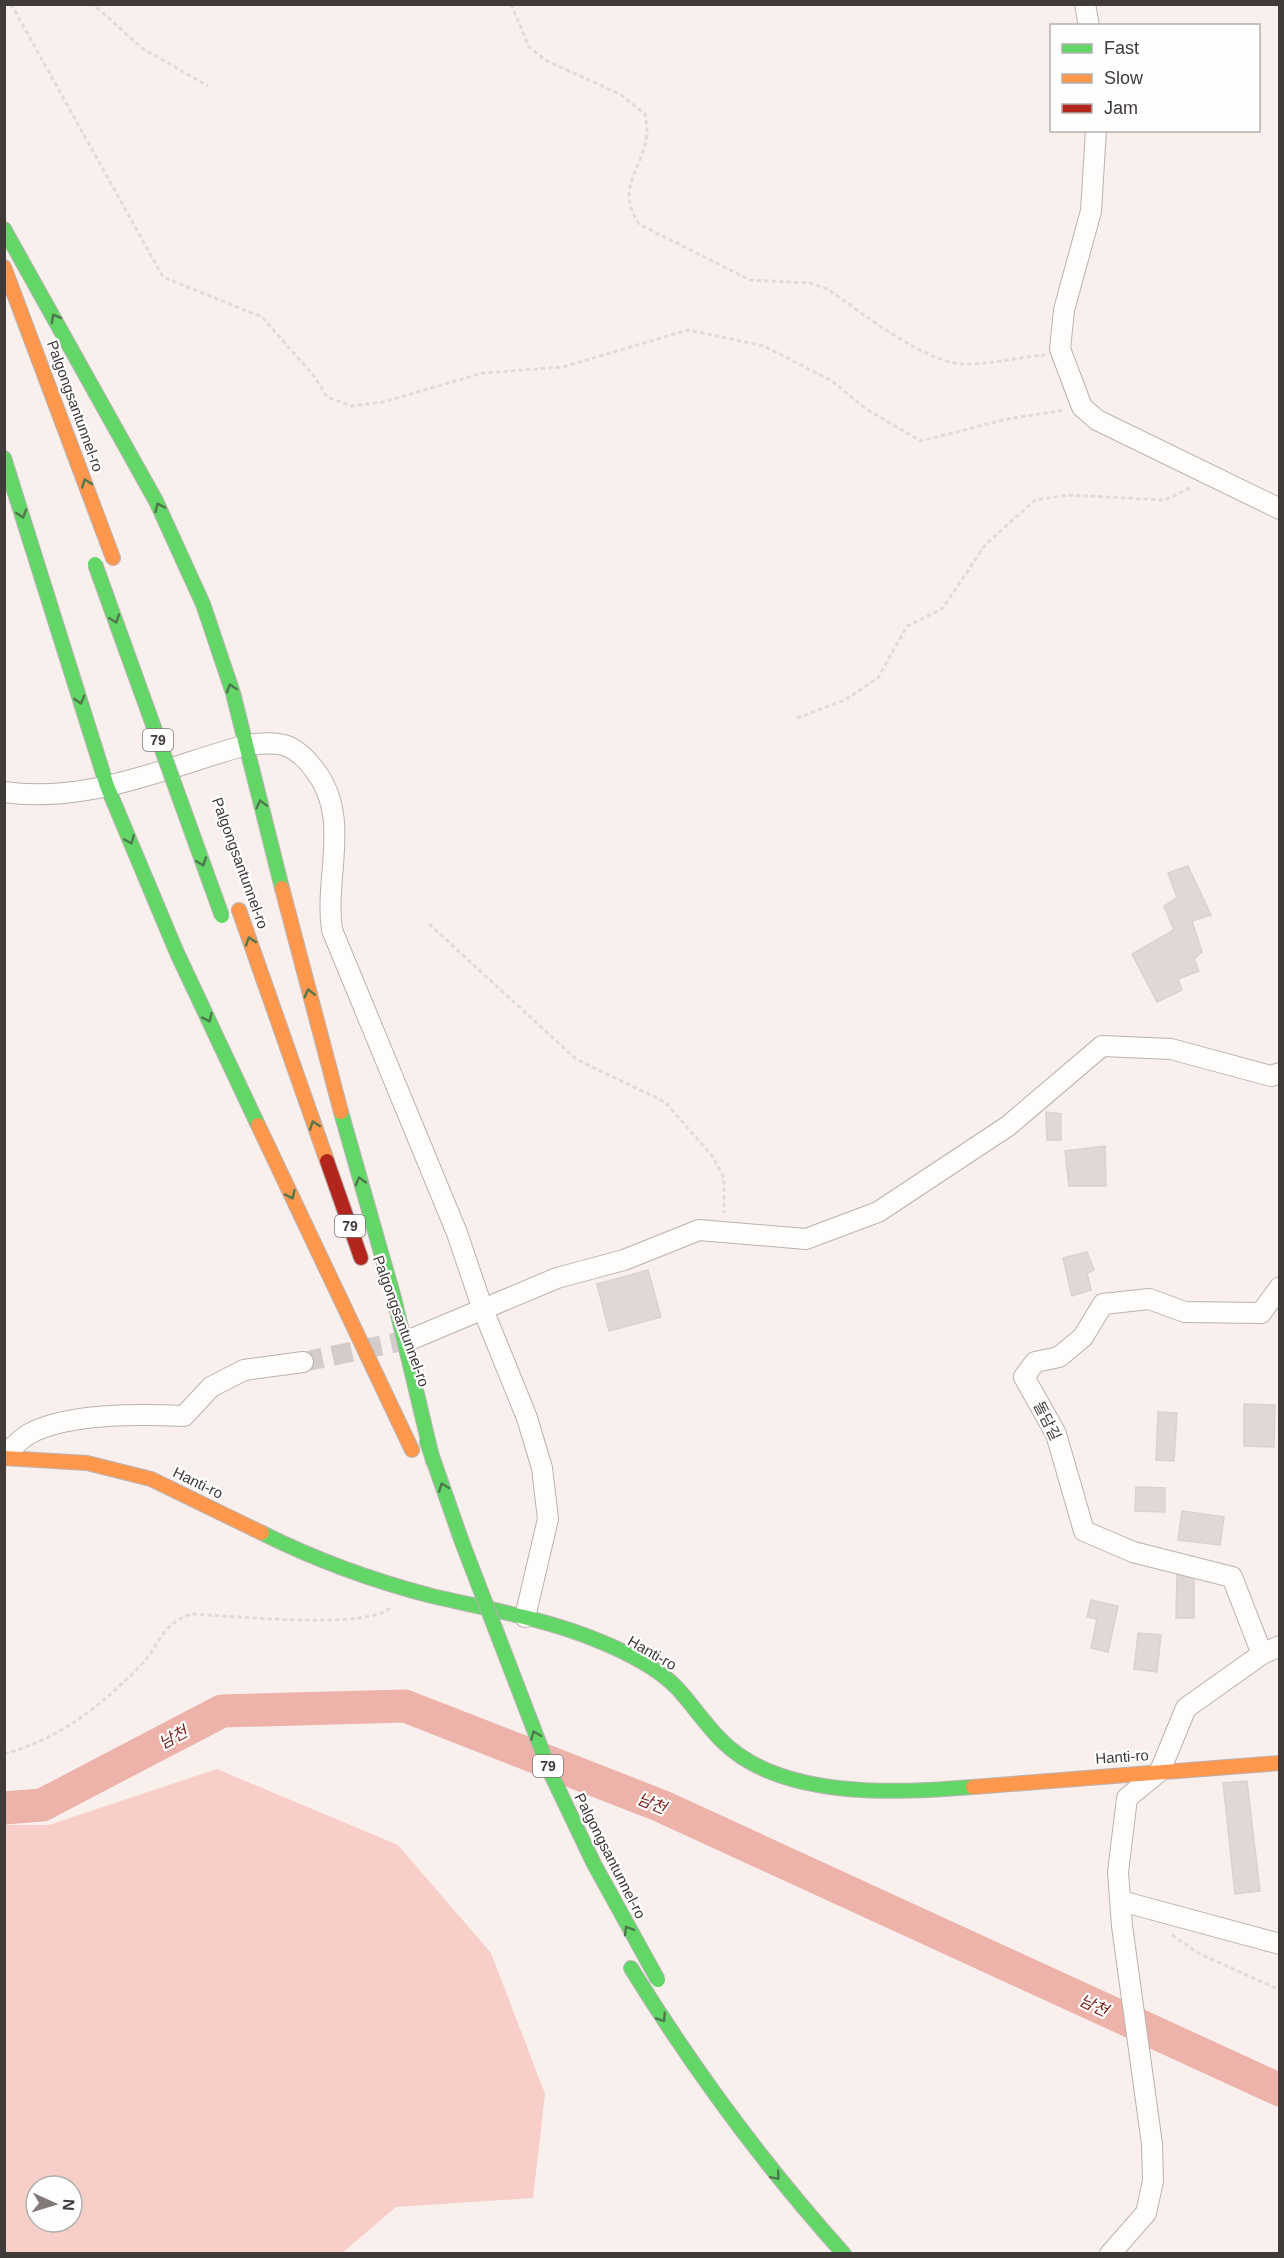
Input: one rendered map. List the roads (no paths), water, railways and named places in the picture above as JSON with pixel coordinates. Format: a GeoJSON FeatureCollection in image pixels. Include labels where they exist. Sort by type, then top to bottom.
{"type":"FeatureCollection","features":[{"type":"Feature","properties":{"kind":"main road"},"geometry":{"type":"LineString","coordinates":[[4,229],[156,501],[203,604],[233,693],[325,1057],[394,1298],[433,1461]]}},
{"type":"Feature","properties":{"kind":"main road","name":"Palgongsantunnel-ro"},"geometry":{"type":"LineString","coordinates":[[4,267],[115,563]]}},
{"type":"Feature","properties":{"kind":"main road"},"geometry":{"type":"LineString","coordinates":[[4,458],[107,786],[177,953],[414,1456],[359,1305]]}},
{"type":"Feature","properties":{"kind":"main road","name":"79"},"geometry":{"type":"LineString","coordinates":[[93,558],[224,922]]}},
{"type":"Feature","properties":{"kind":"main road","name":"79"},"geometry":{"type":"LineString","coordinates":[[180,745],[192,778]]}},
{"type":"Feature","properties":{"kind":"main road","name":"Palgongsantunnel-ro"},"geometry":{"type":"LineString","coordinates":[[237,904],[367,1274]]}},
{"type":"Feature","properties":{"kind":"main road","name":"Palgongsantunnel-ro"},"geometry":{"type":"LineString","coordinates":[[386,1329],[520,1697],[565,1803],[619,1914],[660,1985]]}},
{"type":"Feature","properties":{"kind":"main road","name":"Hanti-ro"},"geometry":{"type":"LineString","coordinates":[[4,1456],[87,1463],[151,1479],[292,1548],[404,1588],[525,1617],[600,1641],[652,1669],[675,1686],[722,1741],[735,1751],[766,1769],[816,1785],[843,1789],[933,1790],[1280,1763]]}},
{"type":"Feature","properties":{"kind":"main road"},"geometry":{"type":"LineString","coordinates":[[462,1591],[473,1620]]}},
{"type":"Feature","properties":{"kind":"main road"},"geometry":{"type":"LineString","coordinates":[[622,1952],[687,2057],[741,2134],[844,2253]]}},
{"type":"Feature","properties":{"kind":"street"},"geometry":{"type":"LineString","coordinates":[[1085,4],[1089,24]]}},
{"type":"Feature","properties":{"kind":"street"},"geometry":{"type":"LineString","coordinates":[[1096,132],[1091,211],[1064,310],[1062,354],[1082,407],[1096,420],[1280,509]]}},
{"type":"Feature","properties":{"kind":"street"},"geometry":{"type":"LineString","coordinates":[[4,792],[31,795],[70,794],[107,786],[246,745],[277,744],[298,749],[330,794],[336,832],[330,881],[329,908],[332,930],[344,964],[457,1233],[482,1307],[527,1418],[542,1468],[548,1519],[525,1617]]}},
{"type":"Feature","properties":{"kind":"street"},"geometry":{"type":"LineString","coordinates":[[412,1339],[482,1307],[557,1278],[624,1260],[699,1230],[806,1239],[878,1212],[1008,1126],[1102,1046],[1170,1049],[1271,1076],[1280,1073]]}},
{"type":"Feature","properties":{"kind":"street","name":"돌담길"},"geometry":{"type":"LineString","coordinates":[[1271,1650],[1232,1577],[1133,1552],[1084,1531],[1056,1434],[1024,1377],[1035,1362],[1059,1358],[1083,1337],[1103,1304],[1149,1299],[1185,1312],[1261,1313],[1280,1287]]}},
{"type":"Feature","properties":{"kind":"street"},"geometry":{"type":"LineString","coordinates":[[4,1456],[28,1434],[65,1422],[136,1414],[184,1416],[211,1387],[244,1370],[303,1362]]}},
{"type":"Feature","properties":{"kind":"street"},"geometry":{"type":"LineString","coordinates":[[1110,2253],[1146,2213],[1153,2181],[1152,2144],[1122,1926],[1118,1872],[1127,1798],[1160,1771],[1186,1708],[1271,1650]]}},
{"type":"Feature","properties":{"kind":"street"},"geometry":{"type":"LineString","coordinates":[[1121,1901],[1280,1944]]}},
{"type":"Feature","properties":{"kind":"waterway","name":"남천"},"geometry":{"type":"LineString","coordinates":[[4,1808],[42,1805],[222,1711],[405,1706],[661,1806],[1280,2090]]}},
{"type":"Feature","properties":{"kind":"tunnel"},"geometry":{"type":"LineString","coordinates":[[303,1362],[412,1339]]}}]}
